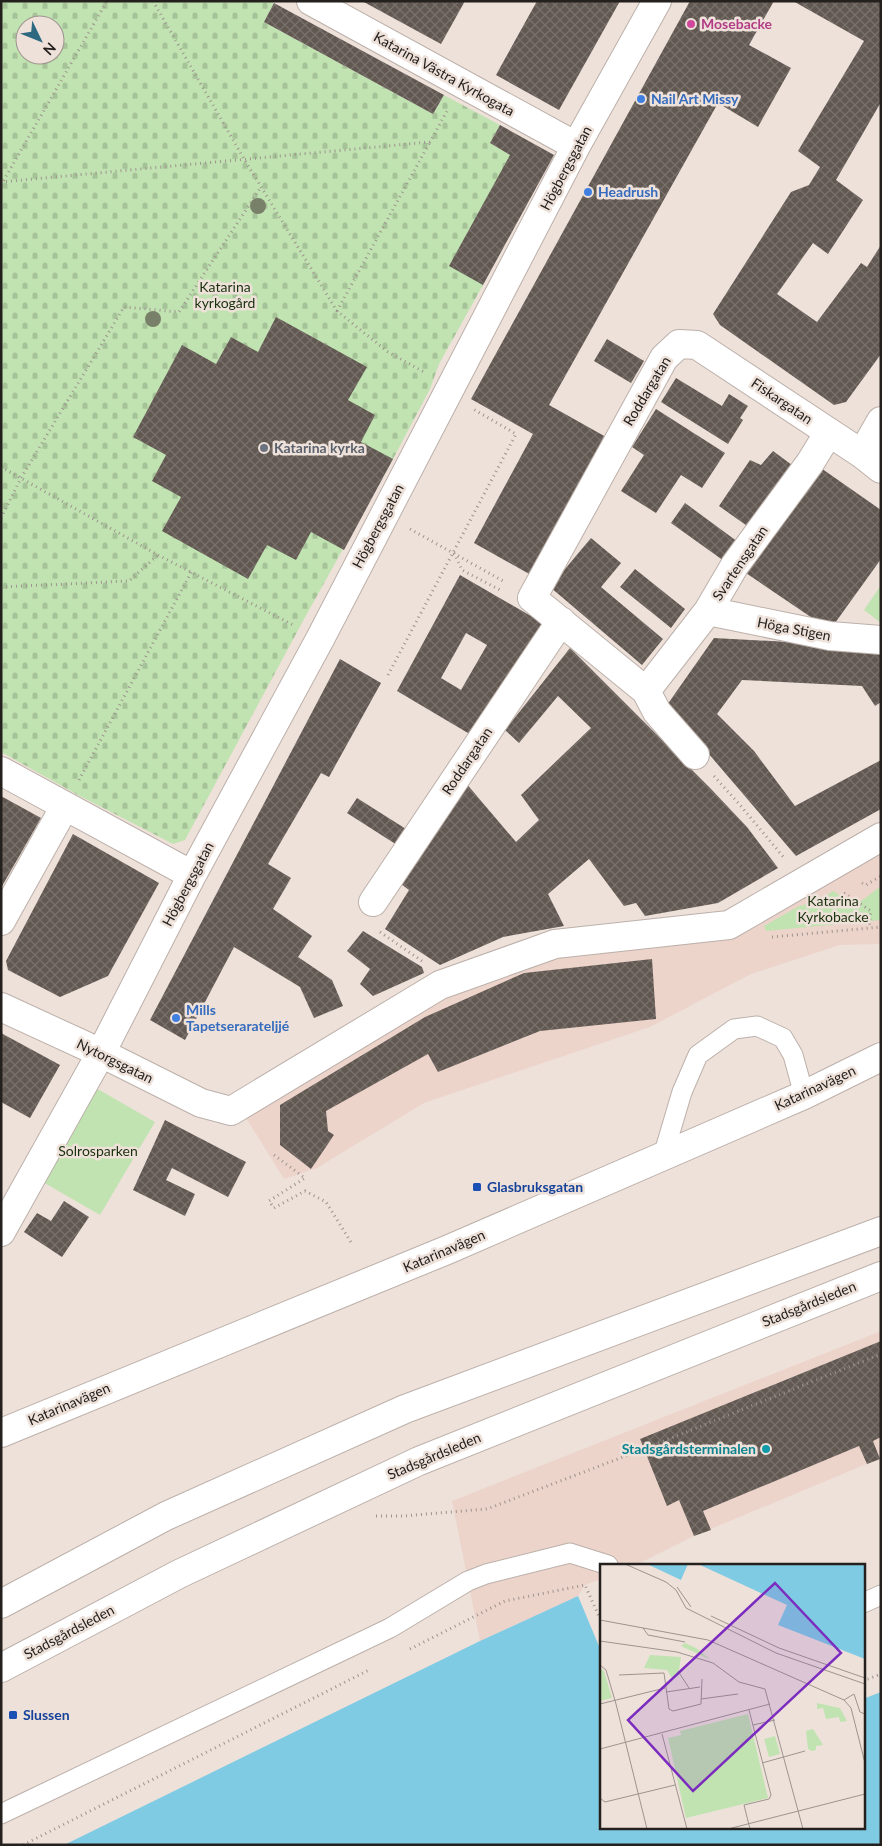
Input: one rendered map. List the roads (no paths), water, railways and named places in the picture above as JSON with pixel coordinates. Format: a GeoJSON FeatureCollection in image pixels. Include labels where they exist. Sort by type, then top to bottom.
{"type":"FeatureCollection","features":[{"type":"Feature","properties":{"kind":"street","name":"Katarina Västra Kyrkogata"},"geometry":{"type":"LineString","coordinates":[[311,1],[576,146]]}},
{"type":"Feature","properties":{"kind":"street","name":"Högbergsgatan"},"geometry":{"type":"LineString","coordinates":[[1,1232],[101,1053],[192,875],[320,639],[576,146],[657,1]]}},
{"type":"Feature","properties":{"kind":"street","name":"Fiskargatan"},"geometry":{"type":"LineString","coordinates":[[679,344],[697,345],[872,461]]}},
{"type":"Feature","properties":{"kind":"street","name":"Roddargatan"},"geometry":{"type":"LineString","coordinates":[[373,902],[561,621],[532,598],[664,358],[679,344]]}},
{"type":"Feature","properties":{"kind":"street"},"geometry":{"type":"LineString","coordinates":[[872,461],[881,421]]}},
{"type":"Feature","properties":{"kind":"street","name":"Svartensgatan"},"geometry":{"type":"LineString","coordinates":[[646,691],[708,612],[735,565],[810,463],[829,432]]}},
{"type":"Feature","properties":{"kind":"street","name":"Höga Stigen"},"geometry":{"type":"LineString","coordinates":[[708,612],[830,636],[881,640]]}},
{"type":"Feature","properties":{"kind":"street"},"geometry":{"type":"LineString","coordinates":[[561,621],[646,691],[657,712],[695,755]]}},
{"type":"Feature","properties":{"kind":"street"},"geometry":{"type":"LineString","coordinates":[[1,771],[192,875]]}},
{"type":"Feature","properties":{"kind":"street"},"geometry":{"type":"LineString","coordinates":[[1,922],[65,806]]}},
{"type":"Feature","properties":{"kind":"street","name":"Nytorgsgatan"},"geometry":{"type":"LineString","coordinates":[[1,1007],[101,1053],[201,1103],[231,1112],[440,985],[554,944],[729,925],[881,837]]}},
{"type":"Feature","properties":{"kind":"street","name":"Katarinavägen"},"geometry":{"type":"LineString","coordinates":[[1,1433],[65,1405],[447,1250],[804,1095],[881,1056]]}},
{"type":"Feature","properties":{"kind":"street"},"geometry":{"type":"LineString","coordinates":[[1,1604],[166,1516],[405,1409],[881,1230]]}},
{"type":"Feature","properties":{"kind":"street","name":"Stadsgårdsleden"},"geometry":{"type":"LineString","coordinates":[[1,1668],[179,1574],[419,1461],[881,1276]]}},
{"type":"Feature","properties":{"kind":"lane"},"geometry":{"type":"LineString","coordinates":[[663,1156],[682,1092],[698,1055],[734,1029],[757,1026],[783,1038],[793,1055],[804,1095]]}},
{"type":"Feature","properties":{"kind":"lane"},"geometry":{"type":"LineString","coordinates":[[1,1814],[390,1628],[468,1581],[486,1574],[570,1553],[605,1564]]}},
{"type":"Feature","properties":{"kind":"lane"},"geometry":{"type":"LineString","coordinates":[[864,1602],[881,1596]]}},
{"type":"Feature","properties":{"kind":"water"},"geometry":{"type":"Polygon","coordinates":[[[578,1596],[600,1649],[600,1828],[864,1828],[864,1699],[881,1692],[881,1845],[64,1845],[480,1641],[578,1596]]]}},
{"type":"Feature","properties":{"kind":"place","name":"Mosebacke"},"geometry":{"type":"Point","coordinates":[691,24]}},
{"type":"Feature","properties":{"kind":"place","name":"Nail Art Missy"},"geometry":{"type":"Point","coordinates":[641,99]}},
{"type":"Feature","properties":{"kind":"place","name":"Headrush"},"geometry":{"type":"Point","coordinates":[588,192]}},
{"type":"Feature","properties":{"kind":"place","name":"Katarina kyrka"},"geometry":{"type":"Point","coordinates":[264,448]}},
{"type":"Feature","properties":{"kind":"place","name":"Mills Tapetserarateljjé"},"geometry":{"type":"Point","coordinates":[176,1018]}},
{"type":"Feature","properties":{"kind":"place","name":"Glasbruksgatan"},"geometry":{"type":"Point","coordinates":[477,1187]}},
{"type":"Feature","properties":{"kind":"place","name":"Stadsgårdsterminalen"},"geometry":{"type":"Point","coordinates":[766,1449]}},
{"type":"Feature","properties":{"kind":"place","name":"Slussen"},"geometry":{"type":"Point","coordinates":[13,1715]}},
{"type":"Feature","properties":{"kind":"park label","name":"Katarina kyrkogård"},"geometry":{"type":"Point","coordinates":[225,296]}},
{"type":"Feature","properties":{"kind":"park label","name":"Katarina Kyrkobacke"},"geometry":{"type":"Point","coordinates":[833,910]}},
{"type":"Feature","properties":{"kind":"park label","name":"Solrosparken"},"geometry":{"type":"Point","coordinates":[98,1151]}}]}
